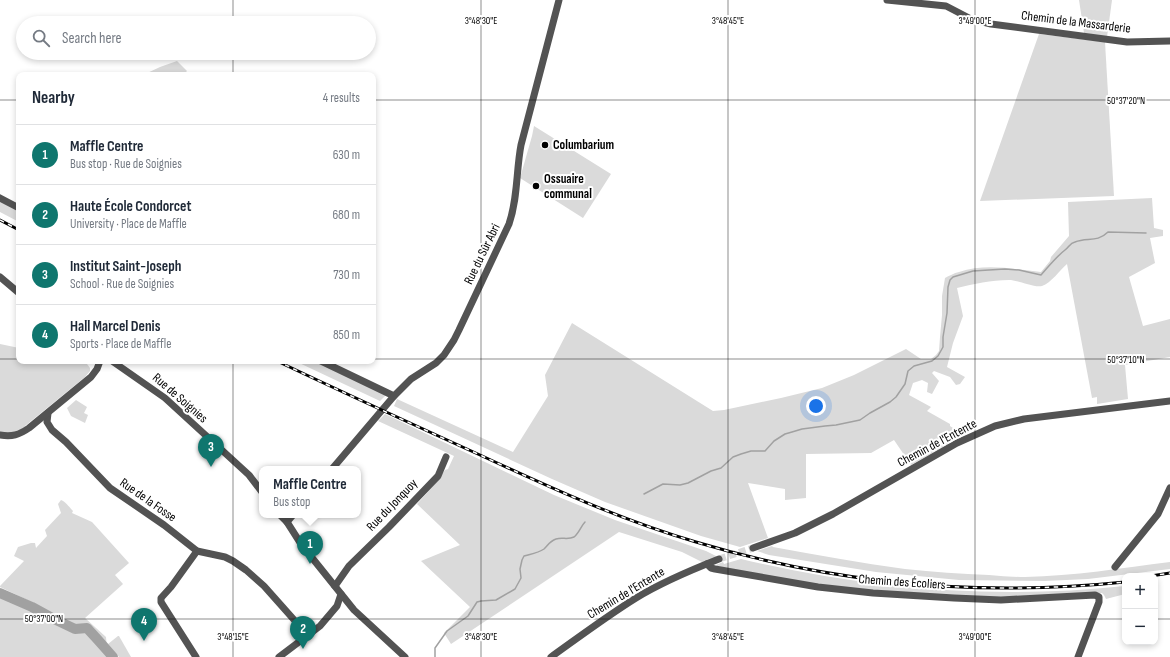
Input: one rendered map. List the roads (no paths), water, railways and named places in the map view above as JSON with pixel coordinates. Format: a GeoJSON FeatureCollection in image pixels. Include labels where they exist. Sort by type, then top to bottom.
{"type":"FeatureCollection","features":[{"type":"Feature","properties":{"kind":"street","name":"Rue du Sûr Abri"},"geometry":{"type":"LineString","coordinates":[[335,466],[394,396],[411,379],[436,363],[444,355],[454,340],[509,224],[515,204],[518,164],[522,145],[559,0]]}},
{"type":"Feature","properties":{"kind":"street","name":"Chemin de la Massarderie"},"geometry":{"type":"LineString","coordinates":[[887,0],[946,6],[971,19],[991,24],[1127,42],[1170,41]]}},
{"type":"Feature","properties":{"kind":"street"},"geometry":{"type":"LineString","coordinates":[[0,198],[16,206]]}},
{"type":"Feature","properties":{"kind":"street"},"geometry":{"type":"LineString","coordinates":[[0,277],[16,290]]}},
{"type":"Feature","properties":{"kind":"street"},"geometry":{"type":"LineString","coordinates":[[0,435],[8,436],[19,434],[48,413],[90,377],[97,369],[99,364]]}},
{"type":"Feature","properties":{"kind":"street","name":"Rue de Soignies"},"geometry":{"type":"LineString","coordinates":[[116,364],[165,398],[249,475],[259,488]]}},
{"type":"Feature","properties":{"kind":"street"},"geometry":{"type":"LineString","coordinates":[[327,364],[394,396]]}},
{"type":"Feature","properties":{"kind":"street","name":"Chemin de l'Entente"},"geometry":{"type":"LineString","coordinates":[[753,548],[795,532],[832,514],[957,443],[995,426],[1024,419],[1170,401]]}},
{"type":"Feature","properties":{"kind":"street","name":"Rue de la Fosse"},"geometry":{"type":"LineString","coordinates":[[48,413],[48,422],[52,430],[66,442],[110,488],[164,525],[197,551],[224,557],[246,570],[264,586],[296,622],[305,637]]}},
{"type":"Feature","properties":{"kind":"street","name":"Rue du Jonquoy"},"geometry":{"type":"LineString","coordinates":[[335,586],[349,566],[438,476],[446,457]]}},
{"type":"Feature","properties":{"kind":"street"},"geometry":{"type":"LineString","coordinates":[[1115,567],[1158,514],[1170,488]]}},
{"type":"Feature","properties":{"kind":"street"},"geometry":{"type":"LineString","coordinates":[[283,518],[301,544],[354,610],[405,657]]}},
{"type":"Feature","properties":{"kind":"street"},"geometry":{"type":"LineString","coordinates":[[286,522],[290,518]]}},
{"type":"Feature","properties":{"kind":"street"},"geometry":{"type":"LineString","coordinates":[[196,657],[161,602],[161,598],[171,587],[197,551]]}},
{"type":"Feature","properties":{"kind":"street","name":"Chemin de l'Entente"},"geometry":{"type":"LineString","coordinates":[[551,657],[598,623],[637,598],[685,573],[719,559]]}},
{"type":"Feature","properties":{"kind":"street","name":"Chemin des Écoliers"},"geometry":{"type":"LineString","coordinates":[[707,564],[711,568],[715,569],[818,587],[873,593],[993,599],[1093,595],[1099,597],[1098,605],[1078,657]]}},
{"type":"Feature","properties":{"kind":"street"},"geometry":{"type":"LineString","coordinates":[[279,657],[320,626],[337,606],[341,594]]}},
{"type":"Feature","properties":{"kind":"street"},"geometry":{"type":"LineString","coordinates":[[337,606],[347,602]]}},
{"type":"Feature","properties":{"kind":"waterway"},"geometry":{"type":"LineString","coordinates":[[644,494],[663,484],[680,485],[688,483],[711,471],[721,468],[733,457],[741,454],[751,451],[765,451],[774,441],[785,434],[802,429],[836,425],[860,420],[890,402],[896,397],[905,384],[908,371],[914,366],[932,361],[938,356],[943,347],[948,287],[950,280],[953,277],[973,271],[1005,269],[1019,270],[1041,275],[1073,243],[1100,238],[1108,232],[1146,233]]}},
{"type":"Feature","properties":{"kind":"waterway"},"geometry":{"type":"LineString","coordinates":[[435,657],[435,648],[447,631],[468,616],[477,602],[496,600],[515,589],[521,578],[520,569],[524,556],[544,549],[556,539],[574,537],[585,522]]}},
{"type":"Feature","properties":{"kind":"waterway"},"geometry":{"type":"LineString","coordinates":[[0,593],[32,607],[75,629],[87,628],[113,657]]}},
{"type":"Feature","properties":{"kind":"tunnel"},"geometry":{"type":"LineString","coordinates":[[719,559],[753,548]]}},
{"type":"Feature","properties":{"kind":"railway"},"geometry":{"type":"LineString","coordinates":[[0,220],[16,228]]}},
{"type":"Feature","properties":{"kind":"railway"},"geometry":{"type":"LineString","coordinates":[[283,364],[586,503],[668,533],[749,556],[802,568],[855,577],[962,587],[1016,588],[1122,582]]}},
{"type":"Feature","properties":{"kind":"railway"},"geometry":{"type":"LineString","coordinates":[[1158,575],[1170,573]]}},
{"type":"Feature","properties":{"kind":"place","name":"Columbarium"},"geometry":{"type":"Point","coordinates":[545,145]}},
{"type":"Feature","properties":{"kind":"place","name":"Ossuaire communal"},"geometry":{"type":"Point","coordinates":[536,186]}},
{"type":"Feature","properties":{"kind":"place","name":"Institut Saint-Joseph"},"geometry":{"type":"Point","coordinates":[211,467]}},
{"type":"Feature","properties":{"kind":"place","name":"Maffle Centre"},"geometry":{"type":"Point","coordinates":[310,564]}},
{"type":"Feature","properties":{"kind":"place","name":"Hall Marcel Denis"},"geometry":{"type":"Point","coordinates":[144,641]}},
{"type":"Feature","properties":{"kind":"place","name":"Haute École Condorcet"},"geometry":{"type":"Point","coordinates":[303,649]}}]}
